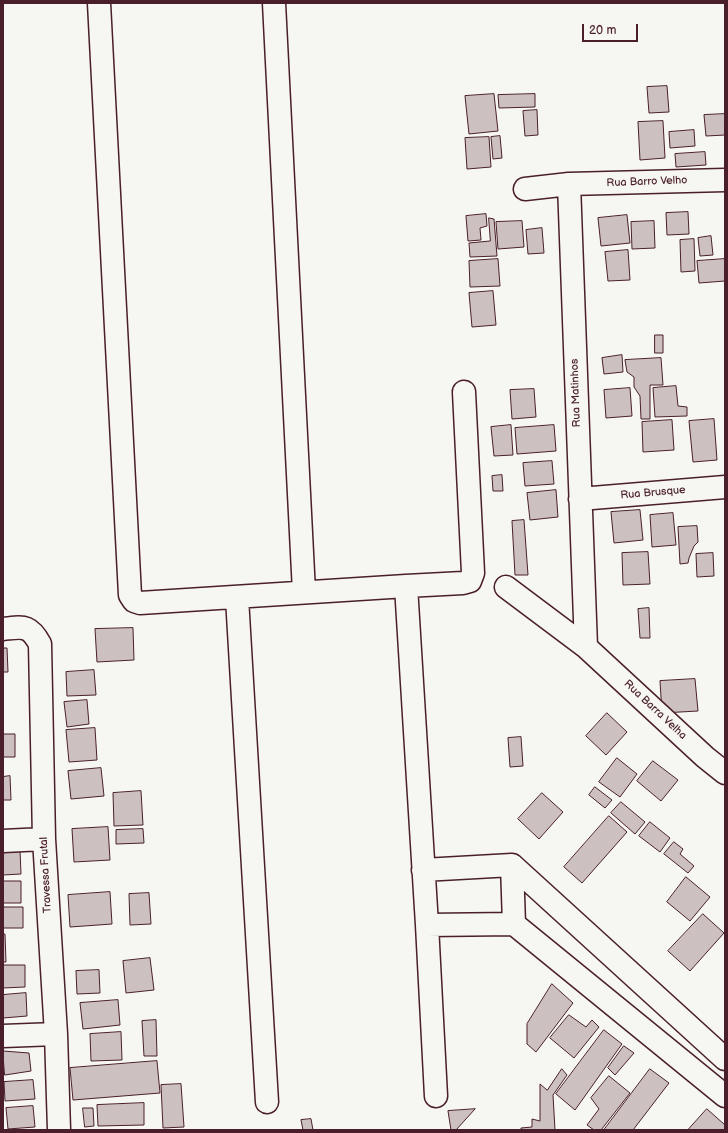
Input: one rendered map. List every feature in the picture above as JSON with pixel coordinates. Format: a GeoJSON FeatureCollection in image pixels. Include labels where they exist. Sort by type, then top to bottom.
{"type":"FeatureCollection","features":[{"type":"Feature","properties":{"kind":"street"},"geometry":{"type":"LineString","coordinates":[[99,3],[130,594],[134,601],[140,603],[237,598],[304,592],[463,583],[470,581],[473,574],[464,392]]}},
{"type":"Feature","properties":{"kind":"street"},"geometry":{"type":"LineString","coordinates":[[274,3],[304,592]]}},
{"type":"Feature","properties":{"kind":"street","name":"Rua Barro Velho"},"geometry":{"type":"LineString","coordinates":[[569,184],[725,180]]}},
{"type":"Feature","properties":{"kind":"street"},"geometry":{"type":"LineString","coordinates":[[525,189],[569,184]]}},
{"type":"Feature","properties":{"kind":"street","name":"Rua Matinhos"},"geometry":{"type":"LineString","coordinates":[[569,184],[586,647]]}},
{"type":"Feature","properties":{"kind":"street","name":"Rua Brusque"},"geometry":{"type":"LineString","coordinates":[[580,499],[725,487]]}},
{"type":"Feature","properties":{"kind":"street"},"geometry":{"type":"LineString","coordinates":[[406,586],[424,870],[436,1096]]}},
{"type":"Feature","properties":{"kind":"street","name":"Rua Barra Velha"},"geometry":{"type":"LineString","coordinates":[[506,587],[586,647],[705,757],[725,773]]}},
{"type":"Feature","properties":{"kind":"street"},"geometry":{"type":"LineString","coordinates":[[237,598],[267,1102]]}},
{"type":"Feature","properties":{"kind":"street","name":"Travessa Frutal"},"geometry":{"type":"LineString","coordinates":[[3,629],[25,627],[34,633],[40,644],[44,839],[56,1034],[59,1130]]}},
{"type":"Feature","properties":{"kind":"street"},"geometry":{"type":"LineString","coordinates":[[3,840],[44,839]]}},
{"type":"Feature","properties":{"kind":"street"},"geometry":{"type":"LineString","coordinates":[[424,870],[512,865],[725,1059]]}},
{"type":"Feature","properties":{"kind":"street"},"geometry":{"type":"LineString","coordinates":[[512,865],[514,924]]}},
{"type":"Feature","properties":{"kind":"street"},"geometry":{"type":"LineString","coordinates":[[427,925],[514,924],[725,1096]]}},
{"type":"Feature","properties":{"kind":"street"},"geometry":{"type":"LineString","coordinates":[[3,1036],[56,1034]]}},
{"type":"Feature","properties":{"kind":"building"},"geometry":{"type":"Polygon","coordinates":[[[667,86],[669,112],[649,113],[647,87],[667,86]]]}},
{"type":"Feature","properties":{"kind":"building"},"geometry":{"type":"Polygon","coordinates":[[[494,94],[498,131],[469,134],[465,96],[494,94]]]}},
{"type":"Feature","properties":{"kind":"building"},"geometry":{"type":"Polygon","coordinates":[[[535,94],[535,107],[499,108],[498,95],[535,94]]]}},
{"type":"Feature","properties":{"kind":"building"},"geometry":{"type":"Polygon","coordinates":[[[537,110],[538,135],[525,136],[523,111],[537,110]]]}},
{"type":"Feature","properties":{"kind":"building"},"geometry":{"type":"Polygon","coordinates":[[[725,114],[725,135],[706,136],[704,115],[725,114]]]}},
{"type":"Feature","properties":{"kind":"building"},"geometry":{"type":"Polygon","coordinates":[[[663,121],[665,158],[640,160],[638,122],[663,121]]]}},
{"type":"Feature","properties":{"kind":"building"},"geometry":{"type":"Polygon","coordinates":[[[694,130],[695,146],[670,148],[669,132],[694,130]]]}},
{"type":"Feature","properties":{"kind":"building"},"geometry":{"type":"Polygon","coordinates":[[[500,136],[502,158],[493,159],[491,137],[500,136]]]}},
{"type":"Feature","properties":{"kind":"building"},"geometry":{"type":"Polygon","coordinates":[[[489,137],[491,167],[467,169],[465,138],[489,137]]]}},
{"type":"Feature","properties":{"kind":"building"},"geometry":{"type":"Polygon","coordinates":[[[705,152],[706,165],[676,167],[675,154],[705,152]]]}},
{"type":"Feature","properties":{"kind":"building"},"geometry":{"type":"Polygon","coordinates":[[[688,212],[689,234],[667,235],[666,213],[688,212]]]}},
{"type":"Feature","properties":{"kind":"building"},"geometry":{"type":"Polygon","coordinates":[[[486,214],[487,226],[480,228],[481,240],[468,241],[466,216],[486,214]]]}},
{"type":"Feature","properties":{"kind":"building"},"geometry":{"type":"Polygon","coordinates":[[[627,215],[630,243],[601,246],[598,218],[627,215]]]}},
{"type":"Feature","properties":{"kind":"building"},"geometry":{"type":"Polygon","coordinates":[[[489,218],[494,219],[497,256],[470,257],[469,243],[490,241],[489,218]]]}},
{"type":"Feature","properties":{"kind":"building"},"geometry":{"type":"Polygon","coordinates":[[[522,221],[524,247],[498,249],[496,222],[522,221]]]}},
{"type":"Feature","properties":{"kind":"building"},"geometry":{"type":"Polygon","coordinates":[[[654,221],[655,248],[632,249],[631,222],[654,221]]]}},
{"type":"Feature","properties":{"kind":"building"},"geometry":{"type":"Polygon","coordinates":[[[542,228],[544,253],[528,254],[526,230],[542,228]]]}},
{"type":"Feature","properties":{"kind":"building"},"geometry":{"type":"Polygon","coordinates":[[[711,236],[713,255],[700,256],[698,238],[711,236]]]}},
{"type":"Feature","properties":{"kind":"building"},"geometry":{"type":"Polygon","coordinates":[[[694,239],[695,271],[681,272],[680,240],[694,239]]]}},
{"type":"Feature","properties":{"kind":"building"},"geometry":{"type":"Polygon","coordinates":[[[628,250],[630,280],[608,281],[605,252],[628,250]]]}},
{"type":"Feature","properties":{"kind":"building"},"geometry":{"type":"Polygon","coordinates":[[[498,259],[500,286],[470,287],[469,261],[498,259]]]}},
{"type":"Feature","properties":{"kind":"building"},"geometry":{"type":"Polygon","coordinates":[[[725,259],[725,281],[699,283],[697,261],[725,259]]]}},
{"type":"Feature","properties":{"kind":"building"},"geometry":{"type":"Polygon","coordinates":[[[493,291],[496,325],[472,327],[469,293],[493,291]]]}},
{"type":"Feature","properties":{"kind":"building"},"geometry":{"type":"Polygon","coordinates":[[[655,335],[663,335],[663,353],[655,353],[655,335]]]}},
{"type":"Feature","properties":{"kind":"building"},"geometry":{"type":"Polygon","coordinates":[[[622,355],[623,372],[604,374],[602,358],[622,355]]]}},
{"type":"Feature","properties":{"kind":"building"},"geometry":{"type":"Polygon","coordinates":[[[661,358],[663,385],[650,385],[650,419],[641,419],[640,396],[634,387],[634,377],[627,372],[625,360],[661,358]]]}},
{"type":"Feature","properties":{"kind":"building"},"geometry":{"type":"Polygon","coordinates":[[[676,386],[678,406],[687,407],[687,416],[655,417],[653,388],[676,386]]]}},
{"type":"Feature","properties":{"kind":"building"},"geometry":{"type":"Polygon","coordinates":[[[630,388],[632,416],[606,418],[604,390],[630,388]]]}},
{"type":"Feature","properties":{"kind":"building"},"geometry":{"type":"Polygon","coordinates":[[[534,389],[536,417],[512,419],[510,390],[534,389]]]}},
{"type":"Feature","properties":{"kind":"building"},"geometry":{"type":"Polygon","coordinates":[[[714,419],[717,460],[693,462],[689,421],[714,419]]]}},
{"type":"Feature","properties":{"kind":"building"},"geometry":{"type":"Polygon","coordinates":[[[672,420],[674,450],[643,452],[642,422],[672,420]]]}},
{"type":"Feature","properties":{"kind":"building"},"geometry":{"type":"Polygon","coordinates":[[[511,425],[513,455],[494,456],[491,427],[511,425]]]}},
{"type":"Feature","properties":{"kind":"building"},"geometry":{"type":"Polygon","coordinates":[[[554,425],[556,451],[517,454],[515,428],[554,425]]]}},
{"type":"Feature","properties":{"kind":"building"},"geometry":{"type":"Polygon","coordinates":[[[552,461],[554,484],[525,486],[523,463],[552,461]]]}},
{"type":"Feature","properties":{"kind":"building"},"geometry":{"type":"Polygon","coordinates":[[[502,475],[503,491],[493,491],[492,476],[502,475]]]}},
{"type":"Feature","properties":{"kind":"building"},"geometry":{"type":"Polygon","coordinates":[[[556,490],[558,517],[530,520],[527,493],[556,490]]]}},
{"type":"Feature","properties":{"kind":"building"},"geometry":{"type":"Polygon","coordinates":[[[640,510],[643,540],[614,543],[611,512],[640,510]]]}},
{"type":"Feature","properties":{"kind":"building"},"geometry":{"type":"Polygon","coordinates":[[[673,513],[676,545],[652,547],[650,515],[673,513]]]}},
{"type":"Feature","properties":{"kind":"building"},"geometry":{"type":"Polygon","coordinates":[[[524,520],[528,575],[515,575],[512,521],[524,520]]]}},
{"type":"Feature","properties":{"kind":"building"},"geometry":{"type":"Polygon","coordinates":[[[697,526],[698,542],[694,546],[688,563],[680,564],[678,527],[697,526]]]}},
{"type":"Feature","properties":{"kind":"building"},"geometry":{"type":"Polygon","coordinates":[[[648,552],[650,584],[623,585],[622,553],[648,552]]]}},
{"type":"Feature","properties":{"kind":"building"},"geometry":{"type":"Polygon","coordinates":[[[713,553],[714,576],[697,577],[696,554],[713,553]]]}},
{"type":"Feature","properties":{"kind":"building"},"geometry":{"type":"Polygon","coordinates":[[[649,608],[650,638],[640,638],[638,609],[649,608]]]}},
{"type":"Feature","properties":{"kind":"building"},"geometry":{"type":"Polygon","coordinates":[[[133,628],[134,660],[97,662],[95,629],[133,628]]]}},
{"type":"Feature","properties":{"kind":"building"},"geometry":{"type":"Polygon","coordinates":[[[3,648],[7,648],[8,672],[3,672],[3,648]]]}},
{"type":"Feature","properties":{"kind":"building"},"geometry":{"type":"Polygon","coordinates":[[[94,670],[96,695],[67,696],[66,672],[94,670]]]}},
{"type":"Feature","properties":{"kind":"building"},"geometry":{"type":"Polygon","coordinates":[[[695,679],[698,711],[662,713],[660,681],[695,679]]]}},
{"type":"Feature","properties":{"kind":"building"},"geometry":{"type":"Polygon","coordinates":[[[87,700],[89,724],[67,727],[64,702],[87,700]]]}},
{"type":"Feature","properties":{"kind":"building"},"geometry":{"type":"Polygon","coordinates":[[[607,713],[627,732],[606,755],[586,736],[607,713]]]}},
{"type":"Feature","properties":{"kind":"building"},"geometry":{"type":"Polygon","coordinates":[[[95,728],[97,760],[69,762],[66,730],[95,728]]]}},
{"type":"Feature","properties":{"kind":"building"},"geometry":{"type":"Polygon","coordinates":[[[3,734],[15,734],[15,757],[3,757],[3,734]]]}},
{"type":"Feature","properties":{"kind":"building"},"geometry":{"type":"Polygon","coordinates":[[[521,737],[523,766],[510,767],[508,738],[521,737]]]}},
{"type":"Feature","properties":{"kind":"building"},"geometry":{"type":"Polygon","coordinates":[[[617,758],[637,774],[620,797],[599,782],[617,758]]]}},
{"type":"Feature","properties":{"kind":"building"},"geometry":{"type":"Polygon","coordinates":[[[653,761],[678,780],[661,801],[637,781],[653,761]]]}},
{"type":"Feature","properties":{"kind":"building"},"geometry":{"type":"Polygon","coordinates":[[[101,768],[104,796],[71,799],[68,771],[101,768]]]}},
{"type":"Feature","properties":{"kind":"building"},"geometry":{"type":"Polygon","coordinates":[[[10,776],[11,800],[3,800],[3,777],[10,776]]]}},
{"type":"Feature","properties":{"kind":"building"},"geometry":{"type":"Polygon","coordinates":[[[595,787],[612,800],[605,808],[589,795],[595,787]]]}},
{"type":"Feature","properties":{"kind":"building"},"geometry":{"type":"Polygon","coordinates":[[[141,791],[143,825],[114,826],[113,793],[141,791]]]}},
{"type":"Feature","properties":{"kind":"building"},"geometry":{"type":"Polygon","coordinates":[[[542,793],[563,812],[539,839],[518,819],[542,793]]]}},
{"type":"Feature","properties":{"kind":"building"},"geometry":{"type":"Polygon","coordinates":[[[621,802],[645,822],[635,834],[611,813],[621,802]]]}},
{"type":"Feature","properties":{"kind":"building"},"geometry":{"type":"Polygon","coordinates":[[[609,816],[627,832],[582,883],[564,867],[609,816]]]}},
{"type":"Feature","properties":{"kind":"building"},"geometry":{"type":"Polygon","coordinates":[[[650,822],[670,838],[660,852],[639,836],[650,822]]]}},
{"type":"Feature","properties":{"kind":"building"},"geometry":{"type":"Polygon","coordinates":[[[108,827],[110,860],[74,862],[72,829],[108,827]]]}},
{"type":"Feature","properties":{"kind":"building"},"geometry":{"type":"Polygon","coordinates":[[[143,829],[144,843],[116,844],[116,830],[143,829]]]}},
{"type":"Feature","properties":{"kind":"building"},"geometry":{"type":"Polygon","coordinates":[[[674,842],[683,849],[680,854],[694,866],[688,873],[664,854],[674,842]]]}},
{"type":"Feature","properties":{"kind":"building"},"geometry":{"type":"Polygon","coordinates":[[[20,850],[21,874],[3,875],[3,851],[20,850]]]}},
{"type":"Feature","properties":{"kind":"building"},"geometry":{"type":"Polygon","coordinates":[[[686,877],[710,897],[690,921],[667,902],[686,877]]]}},
{"type":"Feature","properties":{"kind":"building"},"geometry":{"type":"Polygon","coordinates":[[[3,881],[21,881],[21,903],[3,903],[3,881]]]}},
{"type":"Feature","properties":{"kind":"building"},"geometry":{"type":"Polygon","coordinates":[[[110,892],[112,924],[70,927],[68,895],[110,892]]]}},
{"type":"Feature","properties":{"kind":"building"},"geometry":{"type":"Polygon","coordinates":[[[149,893],[151,924],[130,925],[129,894],[149,893]]]}},
{"type":"Feature","properties":{"kind":"building"},"geometry":{"type":"Polygon","coordinates":[[[3,907],[23,907],[23,928],[3,928],[3,907]]]}},
{"type":"Feature","properties":{"kind":"building"},"geometry":{"type":"Polygon","coordinates":[[[703,914],[724,933],[690,971],[668,951],[703,914]]]}},
{"type":"Feature","properties":{"kind":"building"},"geometry":{"type":"Polygon","coordinates":[[[3,934],[5,934],[6,962],[3,962],[3,934]]]}},
{"type":"Feature","properties":{"kind":"building"},"geometry":{"type":"Polygon","coordinates":[[[150,958],[154,990],[126,993],[123,961],[150,958]]]}},
{"type":"Feature","properties":{"kind":"building"},"geometry":{"type":"Polygon","coordinates":[[[3,965],[25,965],[25,987],[3,988],[3,965]]]}},
{"type":"Feature","properties":{"kind":"building"},"geometry":{"type":"Polygon","coordinates":[[[99,970],[100,993],[77,994],[76,971],[99,970]]]}},
{"type":"Feature","properties":{"kind":"building"},"geometry":{"type":"Polygon","coordinates":[[[552,984],[573,1003],[536,1052],[527,1044],[527,1024],[552,984]]]}},
{"type":"Feature","properties":{"kind":"building"},"geometry":{"type":"Polygon","coordinates":[[[26,993],[27,1016],[3,1018],[3,995],[26,993]]]}},
{"type":"Feature","properties":{"kind":"building"},"geometry":{"type":"Polygon","coordinates":[[[118,1000],[120,1025],[83,1029],[80,1003],[118,1000]]]}},
{"type":"Feature","properties":{"kind":"building"},"geometry":{"type":"Polygon","coordinates":[[[569,1015],[586,1027],[592,1020],[599,1027],[574,1058],[550,1038],[569,1015]]]}},
{"type":"Feature","properties":{"kind":"building"},"geometry":{"type":"Polygon","coordinates":[[[156,1020],[157,1056],[144,1056],[142,1021],[156,1020]]]}},
{"type":"Feature","properties":{"kind":"building"},"geometry":{"type":"Polygon","coordinates":[[[604,1030],[622,1044],[575,1110],[556,1094],[604,1030]]]}},
{"type":"Feature","properties":{"kind":"building"},"geometry":{"type":"Polygon","coordinates":[[[121,1032],[122,1060],[91,1061],[90,1034],[121,1032]]]}},
{"type":"Feature","properties":{"kind":"building"},"geometry":{"type":"Polygon","coordinates":[[[624,1046],[634,1053],[615,1075],[608,1068],[624,1046]]]}},
{"type":"Feature","properties":{"kind":"building"},"geometry":{"type":"Polygon","coordinates":[[[3,1051],[29,1053],[31,1071],[5,1075],[3,1051]]]}},
{"type":"Feature","properties":{"kind":"building"},"geometry":{"type":"Polygon","coordinates":[[[157,1061],[160,1093],[73,1100],[70,1068],[157,1061]]]}},
{"type":"Feature","properties":{"kind":"building"},"geometry":{"type":"Polygon","coordinates":[[[562,1069],[567,1075],[553,1095],[555,1130],[521,1130],[521,1128],[532,1127],[532,1119],[540,1121],[540,1084],[547,1090],[562,1069]]]}},
{"type":"Feature","properties":{"kind":"building"},"geometry":{"type":"Polygon","coordinates":[[[650,1069],[669,1083],[633,1130],[604,1130],[650,1069]]]}},
{"type":"Feature","properties":{"kind":"building"},"geometry":{"type":"Polygon","coordinates":[[[609,1076],[630,1093],[601,1130],[594,1130],[587,1125],[599,1109],[591,1098],[609,1076]]]}},
{"type":"Feature","properties":{"kind":"building"},"geometry":{"type":"Polygon","coordinates":[[[33,1080],[35,1099],[5,1101],[4,1082],[33,1080]]]}},
{"type":"Feature","properties":{"kind":"building"},"geometry":{"type":"Polygon","coordinates":[[[181,1084],[184,1127],[163,1128],[161,1085],[181,1084]]]}},
{"type":"Feature","properties":{"kind":"building"},"geometry":{"type":"Polygon","coordinates":[[[144,1103],[144,1125],[98,1126],[97,1105],[144,1103]]]}},
{"type":"Feature","properties":{"kind":"building"},"geometry":{"type":"Polygon","coordinates":[[[33,1106],[35,1127],[8,1129],[6,1108],[33,1106]]]}},
{"type":"Feature","properties":{"kind":"building"},"geometry":{"type":"Polygon","coordinates":[[[83,1108],[93,1108],[94,1126],[85,1127],[83,1108]]]}},
{"type":"Feature","properties":{"kind":"building"},"geometry":{"type":"Polygon","coordinates":[[[475,1109],[456,1130],[451,1130],[448,1111],[475,1109]]]}},
{"type":"Feature","properties":{"kind":"building"},"geometry":{"type":"Polygon","coordinates":[[[707,1109],[725,1125],[725,1130],[688,1130],[707,1109]]]}},
{"type":"Feature","properties":{"kind":"building"},"geometry":{"type":"Polygon","coordinates":[[[311,1119],[313,1130],[303,1130],[301,1120],[311,1119]]]}}]}
